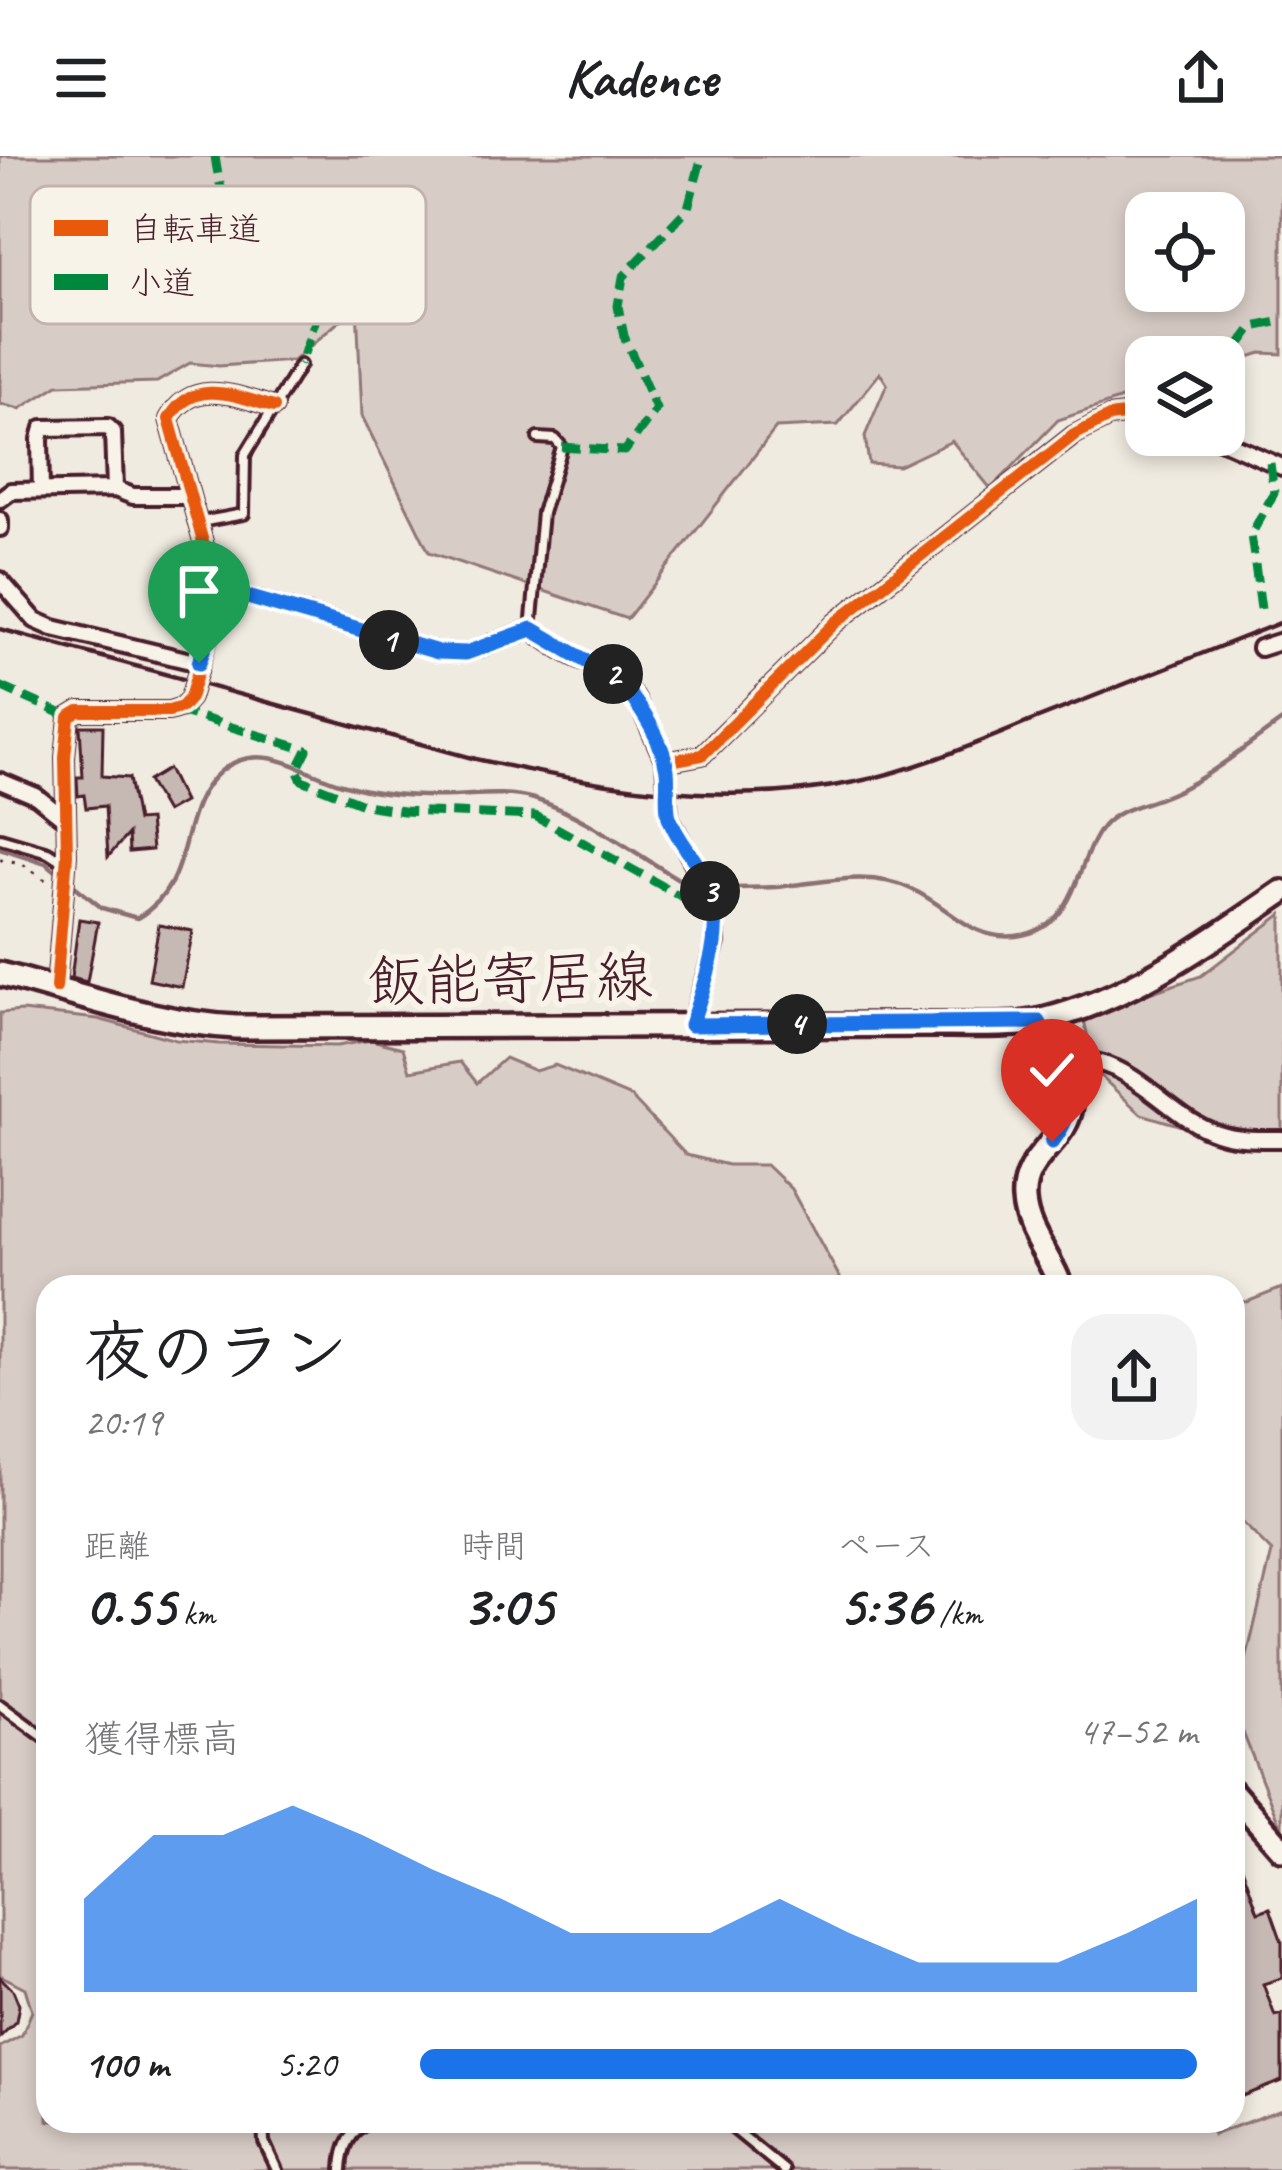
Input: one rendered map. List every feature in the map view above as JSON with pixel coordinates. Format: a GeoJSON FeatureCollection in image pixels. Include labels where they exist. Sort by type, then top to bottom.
{"type":"FeatureCollection","features":[{"type":"Feature","properties":{"kind":"main road","name":"飯能寄居線"},"geometry":{"type":"LineString","coordinates":[[0,974],[157,1016],[218,1026],[1039,1022],[1081,1008],[1172,965],[1282,892]]}},
{"type":"Feature","properties":{"kind":"main road"},"geometry":{"type":"LineString","coordinates":[[1039,1022],[1072,1095],[1065,1126],[1030,1164],[1024,1199],[1028,1220],[1054,1275]]}},
{"type":"Feature","properties":{"kind":"main road"},"geometry":{"type":"LineString","coordinates":[[1245,1807],[1282,1849]]}},
{"type":"Feature","properties":{"kind":"street"},"geometry":{"type":"LineString","coordinates":[[56,988],[66,865],[69,717],[79,711],[176,710],[190,698],[219,600],[169,419],[177,405],[206,391],[274,407]]}},
{"type":"Feature","properties":{"kind":"street"},"geometry":{"type":"LineString","coordinates":[[665,762],[703,755],[835,623],[1074,435],[1109,417],[1125,415]]}},
{"type":"Feature","properties":{"kind":"street"},"geometry":{"type":"LineString","coordinates":[[41,490],[43,428],[108,427],[113,432],[115,489]]}},
{"type":"Feature","properties":{"kind":"street"},"geometry":{"type":"LineString","coordinates":[[1245,451],[1282,467]]}},
{"type":"Feature","properties":{"kind":"street"},"geometry":{"type":"LineString","coordinates":[[0,499],[11,491],[41,490],[115,489],[133,496],[188,496]]}},
{"type":"Feature","properties":{"kind":"street"},"geometry":{"type":"LineString","coordinates":[[0,580],[34,620],[53,628],[199,663]]}},
{"type":"Feature","properties":{"kind":"street"},"geometry":{"type":"LineString","coordinates":[[219,600],[237,594],[438,652],[466,653],[532,629],[593,665],[608,667],[635,698],[665,762],[669,817],[713,900],[716,942],[691,1025]]}},
{"type":"Feature","properties":{"kind":"street"},"geometry":{"type":"LineString","coordinates":[[1260,648],[1282,640]]}},
{"type":"Feature","properties":{"kind":"street"},"geometry":{"type":"LineString","coordinates":[[0,782],[36,796],[66,820]]}},
{"type":"Feature","properties":{"kind":"street"},"geometry":{"type":"LineString","coordinates":[[1060,1062],[1078,1058],[1106,1066],[1156,1091],[1217,1134],[1282,1139]]}},
{"type":"Feature","properties":{"kind":"lane"},"geometry":{"type":"LineString","coordinates":[[198,523],[244,514],[245,455],[300,365]]}},
{"type":"Feature","properties":{"kind":"lane"},"geometry":{"type":"LineString","coordinates":[[532,629],[542,513],[562,448],[555,439],[538,438]]}},
{"type":"Feature","properties":{"kind":"lane"},"geometry":{"type":"LineString","coordinates":[[0,838],[48,852],[66,865]]}},
{"type":"Feature","properties":{"kind":"lane"},"geometry":{"type":"LineString","coordinates":[[0,1706],[36,1732]]}},
{"type":"Feature","properties":{"kind":"lane"},"geometry":{"type":"LineString","coordinates":[[264,2133],[277,2170]]}},
{"type":"Feature","properties":{"kind":"lane"},"geometry":{"type":"LineString","coordinates":[[342,2170],[342,2152],[356,2133]]}},
{"type":"Feature","properties":{"kind":"lane"},"geometry":{"type":"LineString","coordinates":[[739,2133],[784,2170]]}},
{"type":"Feature","properties":{"kind":"path"},"geometry":{"type":"LineString","coordinates":[[0,859],[21,863],[64,891]]}},
{"type":"Feature","properties":{"kind":"shaded area"},"geometry":{"type":"Polygon","coordinates":[[[0,156],[1282,156],[1282,354],[1245,358],[1245,336],[1125,336],[1125,398],[1058,420],[991,489],[952,441],[899,466],[869,464],[865,436],[887,384],[880,373],[838,425],[776,428],[627,619],[429,552],[362,416],[358,324],[426,324],[426,186],[30,186],[30,324],[336,324],[293,361],[190,363],[157,382],[58,385],[20,409],[0,404],[0,156]]]}},
{"type":"Feature","properties":{"kind":"shaded area"},"geometry":{"type":"Polygon","coordinates":[[[1282,914],[1282,1137],[1205,1133],[1141,1114],[1095,1071],[1083,1015],[1201,976],[1282,914]]]}},
{"type":"Feature","properties":{"kind":"shaded area"},"geometry":{"type":"Polygon","coordinates":[[[0,1013],[98,1019],[176,1040],[219,1044],[337,1046],[371,1040],[403,1048],[410,1071],[460,1062],[477,1083],[505,1058],[535,1071],[555,1065],[631,1097],[686,1155],[728,1165],[766,1165],[791,1189],[838,1275],[36,1275],[36,2133],[1213,2135],[1245,2133],[1245,2123],[1282,2109],[1282,2170],[0,2170],[0,2047],[22,2035],[32,2011],[25,1988],[0,1975],[0,1013]]]}},
{"type":"Feature","properties":{"kind":"shaded area"},"geometry":{"type":"Polygon","coordinates":[[[1282,1288],[1282,1831],[1245,1738],[1245,1664],[1272,1552],[1245,1525],[1247,1302],[1282,1288]]]}},
{"type":"Feature","properties":{"kind":"building"},"geometry":{"type":"Polygon","coordinates":[[[80,726],[103,726],[102,776],[129,778],[137,821],[149,820],[152,850],[129,852],[128,834],[108,857],[105,806],[86,808],[84,795],[78,796],[77,777],[83,777],[80,726]]]}},
{"type":"Feature","properties":{"kind":"building"},"geometry":{"type":"Polygon","coordinates":[[[168,769],[184,802],[166,812],[148,781],[168,769]]]}},
{"type":"Feature","properties":{"kind":"building"},"geometry":{"type":"Polygon","coordinates":[[[79,919],[98,922],[87,982],[71,978],[79,919]]]}},
{"type":"Feature","properties":{"kind":"building"},"geometry":{"type":"Polygon","coordinates":[[[159,925],[193,931],[182,987],[149,980],[159,925]]]}},
{"type":"Feature","properties":{"kind":"building"},"geometry":{"type":"Polygon","coordinates":[[[1245,1875],[1258,1912],[1270,1908],[1282,1942],[1282,1978],[1263,1984],[1275,2016],[1282,2014],[1282,2081],[1245,2095],[1245,1875]]]}},
{"type":"Feature","properties":{"kind":"building"},"geometry":{"type":"Polygon","coordinates":[[[0,1977],[19,2005],[16,2021],[0,2037],[0,1977]]]}},
{"type":"Feature","properties":{"kind":"waterway"},"geometry":{"type":"LineString","coordinates":[[712,888],[879,880],[911,889],[986,933],[1016,936],[1037,931],[1064,908],[1093,842],[1108,821],[1191,784],[1282,721]]}},
{"type":"Feature","properties":{"kind":"waterway"},"geometry":{"type":"LineString","coordinates":[[0,848],[46,863],[102,908],[137,918],[170,885],[206,787],[236,762],[267,758],[342,784],[382,792],[534,799],[592,826],[687,884],[701,887]]}},
{"type":"Feature","properties":{"kind":"railway"},"geometry":{"type":"LineString","coordinates":[[0,629],[476,759],[617,785],[712,794],[807,790],[878,777],[969,746],[1282,622]]}},
{"type":"Feature","properties":{"kind":"marked path"},"geometry":{"type":"LineString","coordinates":[[215,156],[221,186]]}},
{"type":"Feature","properties":{"kind":"marked path"},"geometry":{"type":"LineString","coordinates":[[562,447],[625,451],[656,409],[624,336],[618,306],[623,277],[688,208],[702,156]]}},
{"type":"Feature","properties":{"kind":"marked path"},"geometry":{"type":"LineString","coordinates":[[1245,338],[1253,327],[1282,321]]}},
{"type":"Feature","properties":{"kind":"marked path"},"geometry":{"type":"LineString","coordinates":[[300,365],[314,324]]}},
{"type":"Feature","properties":{"kind":"marked path"},"geometry":{"type":"LineString","coordinates":[[1261,609],[1251,535],[1274,493],[1270,463]]}},
{"type":"Feature","properties":{"kind":"marked path"},"geometry":{"type":"LineString","coordinates":[[0,686],[69,717]]}},
{"type":"Feature","properties":{"kind":"marked path"},"geometry":{"type":"LineString","coordinates":[[176,710],[307,750],[297,770],[302,780],[365,805],[535,816],[686,899],[715,909]]}},
{"type":"Feature","properties":{"kind":"cycle path"},"geometry":{"type":"LineString","coordinates":[[219,600],[169,419],[190,397],[203,393],[274,407]]}},
{"type":"Feature","properties":{"kind":"cycle path"},"geometry":{"type":"LineString","coordinates":[[665,762],[702,755],[835,623],[1074,435],[1109,417],[1125,415]]}},
{"type":"Feature","properties":{"kind":"cycle path"},"geometry":{"type":"LineString","coordinates":[[56,988],[67,855],[69,717],[79,711],[182,707],[190,698],[219,600],[237,594],[438,652],[466,653],[531,629],[577,658],[607,667],[635,698],[647,722],[665,762],[669,817],[713,900],[716,942],[691,1025]]}},
{"type":"Feature","properties":{"kind":"route"},"geometry":{"type":"LineString","coordinates":[[199,663],[219,600],[237,594],[438,652],[466,653],[532,629],[561,649],[608,667],[635,698],[647,722],[668,773],[669,817],[713,900],[716,942],[691,1025],[1039,1022],[1072,1095],[1065,1126],[1052,1142]]}}]}
